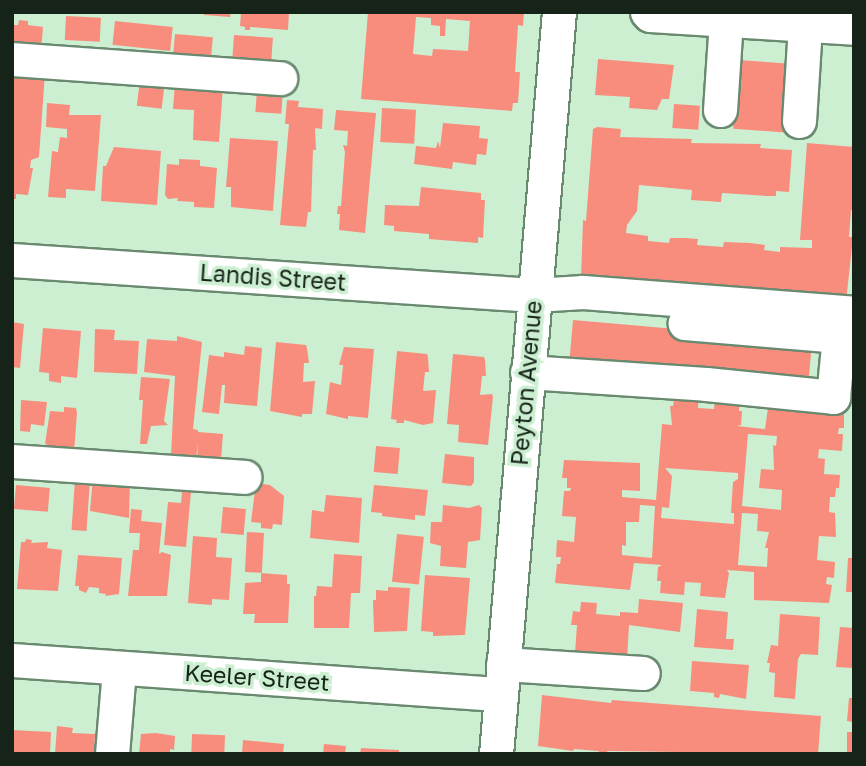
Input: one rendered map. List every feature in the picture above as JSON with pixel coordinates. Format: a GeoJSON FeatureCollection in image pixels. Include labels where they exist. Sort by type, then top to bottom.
{"type":"FeatureCollection","features":[{"type":"Feature","properties":{"kind":"street","name":"Peyton Avenue"},"geometry":{"type":"LineString","coordinates":[[496,754],[559,12]]}},
{"type":"Feature","properties":{"kind":"street"},"geometry":{"type":"LineString","coordinates":[[647,12],[650,15],[854,28]]}},
{"type":"Feature","properties":{"kind":"street"},"geometry":{"type":"LineString","coordinates":[[720,110],[726,20]]}},
{"type":"Feature","properties":{"kind":"street"},"geometry":{"type":"LineString","coordinates":[[799,121],[805,25]]}},
{"type":"Feature","properties":{"kind":"street"},"geometry":{"type":"LineString","coordinates":[[12,59],[280,78]]}},
{"type":"Feature","properties":{"kind":"street","name":"Landis Street"},"geometry":{"type":"LineString","coordinates":[[12,260],[533,303]]}},
{"type":"Feature","properties":{"kind":"street"},"geometry":{"type":"LineString","coordinates":[[533,303],[583,292],[853,313]]}},
{"type":"Feature","properties":{"kind":"street"},"geometry":{"type":"LineString","coordinates":[[527,372],[706,384],[833,397],[839,336],[533,303]]}},
{"type":"Feature","properties":{"kind":"street"},"geometry":{"type":"LineString","coordinates":[[12,461],[244,477]]}},
{"type":"Feature","properties":{"kind":"street","name":"Keeler Street"},"geometry":{"type":"LineString","coordinates":[[12,660],[119,668],[502,679],[643,673]]}},
{"type":"Feature","properties":{"kind":"street"},"geometry":{"type":"LineString","coordinates":[[111,754],[119,668]]}},
{"type":"Feature","properties":{"kind":"building"},"geometry":{"type":"Polygon","coordinates":[[[204,12],[231,12],[230,17],[204,15],[204,12]]]}},
{"type":"Feature","properties":{"kind":"building"},"geometry":{"type":"Polygon","coordinates":[[[241,12],[289,12],[288,30],[250,27],[250,30],[245,30],[245,27],[240,26],[241,12]]]}},
{"type":"Feature","properties":{"kind":"building"},"geometry":{"type":"Polygon","coordinates":[[[368,12],[524,12],[523,26],[518,25],[515,72],[520,72],[518,103],[513,103],[512,111],[361,99],[368,12]],[[416,17],[413,54],[432,56],[433,49],[468,51],[470,21],[446,19],[445,36],[440,36],[440,26],[431,25],[431,18],[416,17]]]}},
{"type":"Feature","properties":{"kind":"building"},"geometry":{"type":"Polygon","coordinates":[[[66,16],[101,18],[100,42],[65,40],[66,16]]]}},
{"type":"Feature","properties":{"kind":"building"},"geometry":{"type":"Polygon","coordinates":[[[19,20],[28,21],[28,25],[43,27],[41,52],[12,44],[14,25],[18,25],[19,20]]]}},
{"type":"Feature","properties":{"kind":"building"},"geometry":{"type":"Polygon","coordinates":[[[115,21],[173,27],[170,51],[112,45],[115,21]]]}},
{"type":"Feature","properties":{"kind":"building"},"geometry":{"type":"Polygon","coordinates":[[[175,34],[213,37],[211,64],[173,61],[175,34]]]}},
{"type":"Feature","properties":{"kind":"building"},"geometry":{"type":"Polygon","coordinates":[[[234,35],[273,38],[271,64],[232,61],[234,35]]]}},
{"type":"Feature","properties":{"kind":"building"},"geometry":{"type":"Polygon","coordinates":[[[598,59],[674,65],[669,99],[662,99],[657,110],[629,108],[630,97],[595,95],[598,59]]]}},
{"type":"Feature","properties":{"kind":"building"},"geometry":{"type":"Polygon","coordinates":[[[738,60],[790,64],[785,132],[733,129],[738,60]]]}},
{"type":"Feature","properties":{"kind":"building"},"geometry":{"type":"Polygon","coordinates":[[[12,71],[45,73],[39,157],[31,160],[30,168],[33,168],[28,195],[16,194],[16,199],[12,199],[12,71]]]}},
{"type":"Feature","properties":{"kind":"building"},"geometry":{"type":"Polygon","coordinates":[[[140,80],[165,83],[162,109],[137,106],[140,80]]]}},
{"type":"Feature","properties":{"kind":"building"},"geometry":{"type":"Polygon","coordinates":[[[175,83],[223,86],[219,142],[193,140],[194,110],[173,109],[175,83]]]}},
{"type":"Feature","properties":{"kind":"building"},"geometry":{"type":"Polygon","coordinates":[[[257,89],[283,91],[281,114],[255,112],[257,89]]]}},
{"type":"Feature","properties":{"kind":"building"},"geometry":{"type":"Polygon","coordinates":[[[287,100],[299,101],[298,107],[323,109],[322,129],[315,128],[311,212],[308,212],[306,227],[280,225],[289,124],[285,124],[287,100]]]}},
{"type":"Feature","properties":{"kind":"building"},"geometry":{"type":"Polygon","coordinates":[[[47,103],[70,105],[69,115],[101,115],[95,191],[66,189],[66,198],[48,197],[52,151],[58,152],[60,137],[67,138],[67,129],[46,127],[47,103]]]}},
{"type":"Feature","properties":{"kind":"building"},"geometry":{"type":"Polygon","coordinates":[[[674,104],[700,106],[698,130],[672,128],[674,104]]]}},
{"type":"Feature","properties":{"kind":"building"},"geometry":{"type":"Polygon","coordinates":[[[382,108],[416,110],[414,144],[380,142],[382,108]]]}},
{"type":"Feature","properties":{"kind":"building"},"geometry":{"type":"Polygon","coordinates":[[[336,110],[376,113],[365,233],[339,230],[340,214],[337,214],[338,206],[341,206],[345,152],[343,145],[347,146],[348,131],[334,130],[336,110]]]}},
{"type":"Feature","properties":{"kind":"building"},"geometry":{"type":"Polygon","coordinates":[[[443,123],[480,126],[479,138],[488,139],[486,155],[477,154],[476,165],[453,162],[452,169],[414,164],[416,146],[436,148],[438,141],[440,148],[443,123]]]}},
{"type":"Feature","properties":{"kind":"building"},"geometry":{"type":"Polygon","coordinates":[[[593,129],[621,129],[620,137],[692,139],[691,143],[761,144],[760,148],[792,150],[789,192],[776,191],[776,196],[722,193],[721,202],[691,200],[692,190],[639,185],[637,211],[627,225],[626,233],[648,236],[648,241],[669,243],[670,238],[685,238],[698,239],[697,245],[723,247],[724,242],[750,243],[765,245],[764,250],[780,252],[780,247],[812,248],[812,240],[800,240],[807,143],[854,147],[854,211],[851,210],[849,237],[853,237],[846,302],[581,278],[583,220],[586,221],[593,129]]]}},
{"type":"Feature","properties":{"kind":"building"},"geometry":{"type":"Polygon","coordinates":[[[230,138],[278,141],[273,211],[231,207],[231,187],[226,187],[230,138]]]}},
{"type":"Feature","properties":{"kind":"building"},"geometry":{"type":"Polygon","coordinates":[[[114,147],[161,151],[157,205],[101,201],[103,166],[106,166],[114,147]]]}},
{"type":"Feature","properties":{"kind":"building"},"geometry":{"type":"Polygon","coordinates":[[[179,159],[200,160],[200,166],[217,168],[214,208],[194,207],[194,202],[177,201],[178,198],[168,199],[165,195],[167,164],[179,165],[179,159]]]}},
{"type":"Feature","properties":{"kind":"building"},"geometry":{"type":"Polygon","coordinates":[[[421,187],[481,193],[481,200],[485,200],[483,238],[478,237],[478,243],[429,239],[429,234],[394,231],[394,226],[384,225],[385,205],[419,206],[421,187]]]}},
{"type":"Feature","properties":{"kind":"building"},"geometry":{"type":"Polygon","coordinates":[[[573,320],[812,341],[808,390],[569,369],[573,320]]]}},
{"type":"Feature","properties":{"kind":"building"},"geometry":{"type":"Polygon","coordinates":[[[12,322],[24,324],[20,368],[12,367],[12,322]]]}},
{"type":"Feature","properties":{"kind":"building"},"geometry":{"type":"Polygon","coordinates":[[[43,328],[81,331],[77,378],[61,376],[61,383],[49,381],[49,373],[39,372],[43,328]]]}},
{"type":"Feature","properties":{"kind":"building"},"geometry":{"type":"Polygon","coordinates":[[[95,329],[115,330],[114,340],[139,341],[137,374],[94,372],[95,329]]]}},
{"type":"Feature","properties":{"kind":"building"},"geometry":{"type":"Polygon","coordinates":[[[177,336],[202,342],[193,429],[198,432],[223,434],[221,460],[197,458],[198,443],[196,458],[171,455],[175,376],[144,372],[147,339],[177,341],[177,336]]]}},
{"type":"Feature","properties":{"kind":"building"},"geometry":{"type":"Polygon","coordinates":[[[276,342],[306,345],[309,363],[304,363],[303,382],[315,381],[312,414],[302,414],[302,417],[270,411],[276,342]]]}},
{"type":"Feature","properties":{"kind":"building"},"geometry":{"type":"Polygon","coordinates":[[[245,346],[262,348],[257,406],[224,403],[225,385],[222,385],[219,414],[202,412],[209,355],[224,357],[224,352],[244,355],[245,346]]]}},
{"type":"Feature","properties":{"kind":"building"},"geometry":{"type":"Polygon","coordinates":[[[344,347],[374,349],[368,418],[348,416],[348,419],[326,414],[330,382],[341,385],[343,365],[339,365],[344,347]]]}},
{"type":"Feature","properties":{"kind":"building"},"geometry":{"type":"Polygon","coordinates":[[[397,351],[427,354],[429,372],[425,372],[423,391],[436,390],[433,423],[423,425],[404,420],[404,423],[396,423],[397,420],[391,419],[397,351]]]}},
{"type":"Feature","properties":{"kind":"building"},"geometry":{"type":"Polygon","coordinates":[[[453,354],[484,357],[486,376],[482,376],[480,395],[492,394],[493,397],[488,445],[458,442],[459,425],[447,424],[453,354]]]}},
{"type":"Feature","properties":{"kind":"building"},"geometry":{"type":"Polygon","coordinates":[[[141,377],[170,379],[164,421],[168,425],[151,426],[147,444],[140,444],[143,400],[139,400],[141,377]]]}},
{"type":"Feature","properties":{"kind":"building"},"geometry":{"type":"Polygon","coordinates":[[[675,393],[699,395],[698,408],[714,409],[715,397],[739,399],[741,425],[737,426],[765,429],[769,401],[844,409],[844,428],[839,428],[838,434],[843,434],[842,451],[819,449],[818,458],[825,459],[824,474],[840,475],[835,497],[830,497],[829,512],[835,513],[836,537],[819,536],[817,560],[835,562],[834,578],[827,577],[826,584],[832,585],[829,603],[754,600],[754,572],[727,570],[729,573],[725,598],[700,596],[701,583],[685,582],[684,595],[660,593],[658,567],[662,565],[634,563],[630,590],[555,583],[557,564],[560,564],[561,557],[556,557],[557,540],[574,542],[576,517],[562,516],[564,491],[570,491],[571,488],[567,488],[567,478],[562,478],[564,460],[640,463],[640,491],[622,490],[622,497],[656,500],[662,424],[672,425],[670,406],[673,406],[675,393]],[[748,434],[742,506],[781,510],[782,490],[759,488],[761,469],[774,470],[773,445],[776,446],[777,436],[748,434]],[[665,468],[672,476],[669,508],[662,507],[661,518],[734,524],[734,513],[731,513],[733,482],[738,479],[738,473],[665,468]],[[640,505],[639,522],[626,522],[626,546],[622,545],[622,555],[652,558],[655,506],[640,505]],[[742,513],[738,565],[767,567],[768,548],[765,548],[769,532],[757,531],[758,514],[742,513]]]}},
{"type":"Feature","properties":{"kind":"building"},"geometry":{"type":"Polygon","coordinates":[[[21,400],[47,402],[44,426],[31,424],[30,432],[20,431],[21,400]]]}},
{"type":"Feature","properties":{"kind":"building"},"geometry":{"type":"Polygon","coordinates":[[[64,407],[76,408],[74,452],[48,449],[45,444],[50,411],[64,412],[64,407]]]}},
{"type":"Feature","properties":{"kind":"building"},"geometry":{"type":"Polygon","coordinates":[[[376,446],[400,448],[398,474],[374,472],[376,446]]]}},
{"type":"Feature","properties":{"kind":"building"},"geometry":{"type":"Polygon","coordinates":[[[445,454],[474,457],[474,482],[471,486],[442,483],[445,454]]]}},
{"type":"Feature","properties":{"kind":"building"},"geometry":{"type":"Polygon","coordinates":[[[93,478],[130,481],[129,518],[90,511],[93,478]]]}},
{"type":"Feature","properties":{"kind":"building"},"geometry":{"type":"Polygon","coordinates":[[[75,480],[90,481],[86,531],[72,530],[75,480]]]}},
{"type":"Feature","properties":{"kind":"building"},"geometry":{"type":"Polygon","coordinates":[[[183,480],[192,481],[186,547],[164,545],[168,502],[181,503],[183,480]]]}},
{"type":"Feature","properties":{"kind":"building"},"geometry":{"type":"Polygon","coordinates":[[[256,483],[270,485],[284,496],[282,525],[273,524],[272,529],[261,528],[261,523],[251,522],[256,483]]]}},
{"type":"Feature","properties":{"kind":"building"},"geometry":{"type":"Polygon","coordinates":[[[16,485],[50,488],[48,512],[14,509],[16,485]]]}},
{"type":"Feature","properties":{"kind":"building"},"geometry":{"type":"Polygon","coordinates":[[[374,485],[428,490],[425,516],[415,515],[415,520],[371,512],[374,485]]]}},
{"type":"Feature","properties":{"kind":"building"},"geometry":{"type":"Polygon","coordinates":[[[326,495],[362,498],[359,543],[310,538],[312,510],[324,512],[326,495]]]}},
{"type":"Feature","properties":{"kind":"building"},"geometry":{"type":"Polygon","coordinates":[[[443,505],[469,508],[479,505],[482,508],[480,540],[468,542],[466,568],[440,566],[441,546],[430,543],[431,522],[442,522],[443,505]]]}},
{"type":"Feature","properties":{"kind":"building"},"geometry":{"type":"Polygon","coordinates":[[[223,507],[246,509],[244,535],[221,533],[223,507]]]}},
{"type":"Feature","properties":{"kind":"building"},"geometry":{"type":"Polygon","coordinates":[[[131,509],[142,510],[141,521],[162,523],[159,554],[162,552],[171,555],[167,596],[128,596],[133,550],[139,550],[140,533],[129,533],[131,509]]]}},
{"type":"Feature","properties":{"kind":"building"},"geometry":{"type":"Polygon","coordinates":[[[247,532],[264,533],[262,573],[245,572],[247,532]]]}},
{"type":"Feature","properties":{"kind":"building"},"geometry":{"type":"Polygon","coordinates":[[[397,534],[424,537],[419,585],[392,582],[397,534]]]}},
{"type":"Feature","properties":{"kind":"building"},"geometry":{"type":"Polygon","coordinates":[[[193,536],[217,538],[216,557],[232,558],[229,600],[212,599],[212,605],[188,603],[193,536]]]}},
{"type":"Feature","properties":{"kind":"building"},"geometry":{"type":"Polygon","coordinates":[[[32,540],[31,543],[48,542],[47,548],[62,550],[58,591],[17,589],[21,542],[32,540]]]}},
{"type":"Feature","properties":{"kind":"building"},"geometry":{"type":"Polygon","coordinates":[[[334,554],[362,556],[360,593],[351,593],[349,628],[314,628],[314,596],[317,586],[332,587],[334,554]]]}},
{"type":"Feature","properties":{"kind":"building"},"geometry":{"type":"Polygon","coordinates":[[[78,555],[122,558],[119,594],[105,596],[106,594],[99,593],[99,588],[89,587],[86,593],[79,590],[79,586],[75,586],[78,555]]]}},
{"type":"Feature","properties":{"kind":"building"},"geometry":{"type":"Polygon","coordinates":[[[848,558],[854,558],[854,592],[846,592],[848,558]]]}},
{"type":"Feature","properties":{"kind":"building"},"geometry":{"type":"Polygon","coordinates":[[[261,573],[287,575],[287,584],[290,584],[288,623],[254,623],[255,614],[243,614],[245,583],[261,582],[261,573]]]}},
{"type":"Feature","properties":{"kind":"building"},"geometry":{"type":"Polygon","coordinates":[[[425,575],[470,578],[465,635],[433,636],[433,632],[421,631],[425,575]]]}},
{"type":"Feature","properties":{"kind":"building"},"geometry":{"type":"Polygon","coordinates":[[[388,587],[410,588],[407,631],[374,632],[373,600],[376,600],[376,590],[388,591],[388,587]]]}},
{"type":"Feature","properties":{"kind":"building"},"geometry":{"type":"Polygon","coordinates":[[[639,599],[683,603],[680,632],[629,625],[627,660],[575,653],[577,625],[571,625],[573,611],[580,612],[581,602],[597,603],[596,614],[620,616],[620,612],[638,613],[639,599]]]}},
{"type":"Feature","properties":{"kind":"building"},"geometry":{"type":"Polygon","coordinates":[[[697,609],[728,612],[726,639],[734,639],[733,650],[694,647],[697,609]]]}},
{"type":"Feature","properties":{"kind":"building"},"geometry":{"type":"Polygon","coordinates":[[[780,614],[820,617],[818,655],[801,654],[798,659],[795,699],[774,697],[775,673],[769,672],[770,663],[767,663],[771,645],[778,646],[780,614]]]}},
{"type":"Feature","properties":{"kind":"building"},"geometry":{"type":"Polygon","coordinates":[[[840,627],[854,628],[854,668],[836,667],[840,627]]]}},
{"type":"Feature","properties":{"kind":"building"},"geometry":{"type":"Polygon","coordinates":[[[692,661],[749,665],[746,699],[720,694],[719,698],[714,697],[714,693],[690,691],[692,661]]]}},
{"type":"Feature","properties":{"kind":"building"},"geometry":{"type":"Polygon","coordinates":[[[542,695],[611,703],[612,700],[821,716],[818,754],[608,751],[603,754],[598,751],[538,746],[542,695]]]}},
{"type":"Feature","properties":{"kind":"building"},"geometry":{"type":"Polygon","coordinates":[[[849,698],[854,698],[854,722],[847,721],[849,698]]]}},
{"type":"Feature","properties":{"kind":"building"},"geometry":{"type":"Polygon","coordinates":[[[57,726],[73,728],[72,733],[95,734],[94,754],[55,754],[57,726]]]}},
{"type":"Feature","properties":{"kind":"building"},"geometry":{"type":"Polygon","coordinates":[[[12,730],[51,732],[50,753],[12,754],[12,730]]]}},
{"type":"Feature","properties":{"kind":"building"},"geometry":{"type":"Polygon","coordinates":[[[847,732],[854,732],[854,754],[847,754],[847,732]]]}},
{"type":"Feature","properties":{"kind":"building"},"geometry":{"type":"Polygon","coordinates":[[[141,734],[175,736],[174,750],[170,749],[170,754],[139,754],[141,734]]]}},
{"type":"Feature","properties":{"kind":"building"},"geometry":{"type":"Polygon","coordinates":[[[192,734],[225,735],[224,754],[191,754],[192,734]]]}},
{"type":"Feature","properties":{"kind":"building"},"geometry":{"type":"Polygon","coordinates":[[[243,740],[284,744],[283,754],[242,754],[243,740]]]}},
{"type":"Feature","properties":{"kind":"building"},"geometry":{"type":"Polygon","coordinates":[[[324,744],[346,746],[345,754],[323,754],[324,744]]]}},
{"type":"Feature","properties":{"kind":"building"},"geometry":{"type":"Polygon","coordinates":[[[361,748],[399,750],[399,754],[360,754],[361,748]]]}}]}
